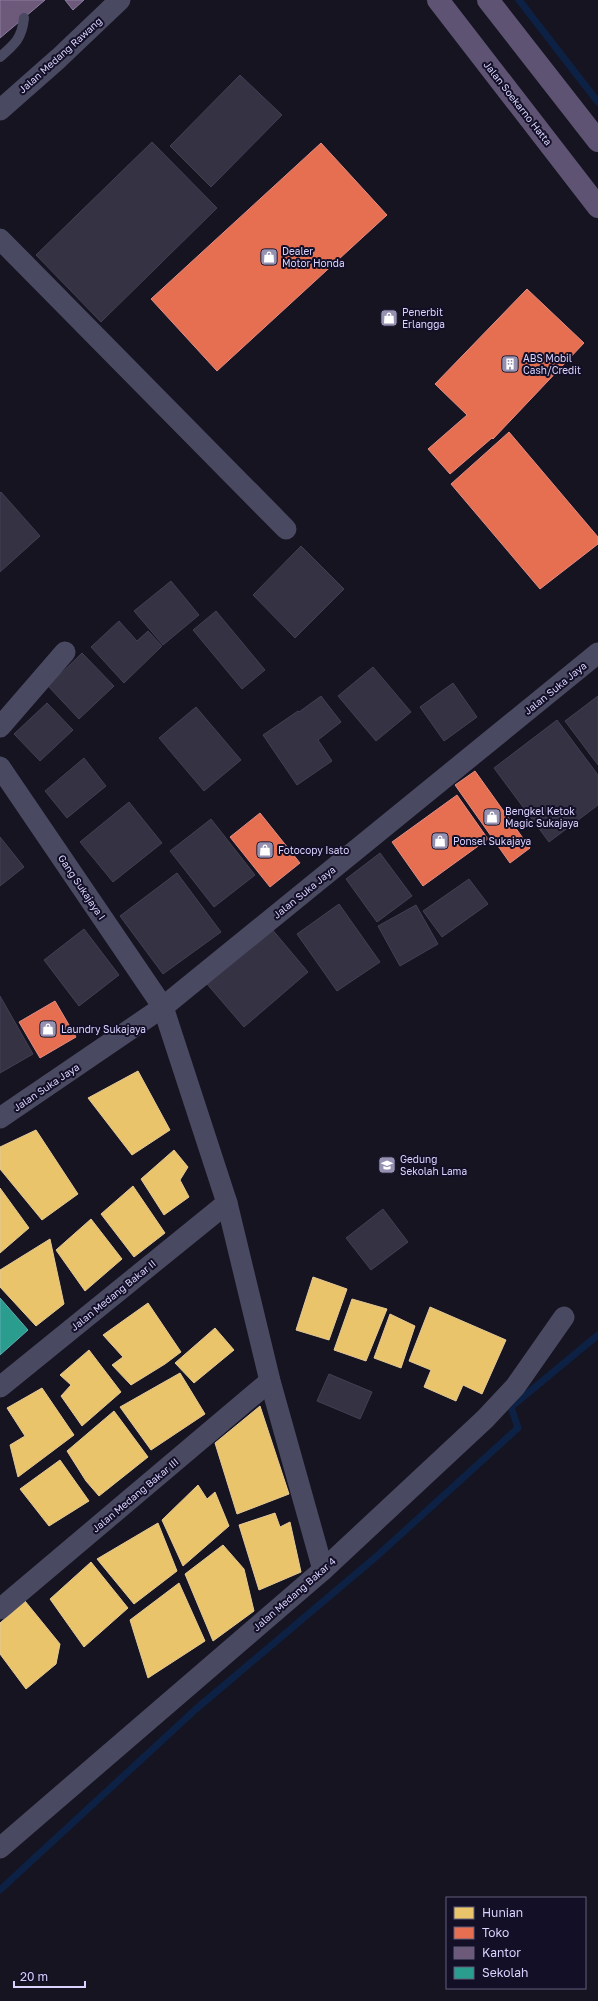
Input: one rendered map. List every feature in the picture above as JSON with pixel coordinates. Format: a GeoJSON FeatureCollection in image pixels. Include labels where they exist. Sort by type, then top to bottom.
{"type":"FeatureCollection","features":[{"type":"Feature","properties":{"kind":"main road","name":"Jalan Soekarno Hatta"},"geometry":{"type":"LineString","coordinates":[[438,0],[598,207]]}},
{"type":"Feature","properties":{"kind":"main road"},"geometry":{"type":"LineString","coordinates":[[488,0],[598,142]]}},
{"type":"Feature","properties":{"kind":"street","name":"Jalan Medang Rawang"},"geometry":{"type":"LineString","coordinates":[[0,110],[59,58],[120,0]]}},
{"type":"Feature","properties":{"kind":"street"},"geometry":{"type":"LineString","coordinates":[[0,239],[286,529]]}},
{"type":"Feature","properties":{"kind":"street"},"geometry":{"type":"LineString","coordinates":[[0,727],[65,652]]}},
{"type":"Feature","properties":{"kind":"street","name":"Jalan Suka Jaya"},"geometry":{"type":"LineString","coordinates":[[0,1118],[163,1007],[598,653]]}},
{"type":"Feature","properties":{"kind":"street","name":"Gang Sukajaya I"},"geometry":{"type":"LineString","coordinates":[[0,767],[163,1007],[227,1203],[270,1381],[323,1570]]}},
{"type":"Feature","properties":{"kind":"street","name":"Jalan Medang Bakar II"},"geometry":{"type":"LineString","coordinates":[[0,1387],[227,1203]]}},
{"type":"Feature","properties":{"kind":"street","name":"Jalan Medang Bakar 4"},"geometry":{"type":"LineString","coordinates":[[0,1848],[323,1570],[485,1419],[515,1387],[564,1317]]}},
{"type":"Feature","properties":{"kind":"street","name":"Jalan Medang Bakar III"},"geometry":{"type":"LineString","coordinates":[[0,1609],[270,1381]]}},
{"type":"Feature","properties":{"kind":"lane"},"geometry":{"type":"LineString","coordinates":[[0,57],[17,41],[23,28],[24,18]]}},
{"type":"Feature","properties":{"kind":"building: Hunian"},"geometry":{"type":"Polygon","coordinates":[[[138,1071],[170,1130],[132,1155],[88,1098],[138,1071]]]}},
{"type":"Feature","properties":{"kind":"building: Hunian"},"geometry":{"type":"Polygon","coordinates":[[[36,1130],[78,1194],[42,1220],[0,1169],[0,1147],[36,1130]]]}},
{"type":"Feature","properties":{"kind":"building: Hunian"},"geometry":{"type":"Polygon","coordinates":[[[174,1150],[188,1167],[180,1180],[189,1197],[164,1215],[141,1179],[174,1150]]]}},
{"type":"Feature","properties":{"kind":"building: Hunian"},"geometry":{"type":"Polygon","coordinates":[[[133,1186],[165,1233],[134,1257],[101,1214],[133,1186]]]}},
{"type":"Feature","properties":{"kind":"building: Hunian"},"geometry":{"type":"Polygon","coordinates":[[[0,1188],[29,1228],[0,1253],[0,1188]]]}},
{"type":"Feature","properties":{"kind":"building: Hunian"},"geometry":{"type":"Polygon","coordinates":[[[91,1219],[122,1259],[85,1291],[56,1250],[91,1219]]]}},
{"type":"Feature","properties":{"kind":"building: Hunian"},"geometry":{"type":"Polygon","coordinates":[[[50,1239],[64,1304],[36,1326],[0,1287],[0,1270],[50,1239]]]}},
{"type":"Feature","properties":{"kind":"building: Hunian"},"geometry":{"type":"Polygon","coordinates":[[[313,1277],[347,1289],[329,1340],[296,1330],[313,1277]]]}},
{"type":"Feature","properties":{"kind":"building: Hunian"},"geometry":{"type":"Polygon","coordinates":[[[352,1299],[387,1309],[366,1361],[334,1350],[352,1299]]]}},
{"type":"Feature","properties":{"kind":"building: Hunian"},"geometry":{"type":"Polygon","coordinates":[[[148,1303],[181,1352],[165,1364],[131,1385],[112,1365],[123,1357],[103,1335],[148,1303]]]}},
{"type":"Feature","properties":{"kind":"building: Hunian"},"geometry":{"type":"Polygon","coordinates":[[[430,1307],[506,1340],[482,1394],[463,1385],[456,1401],[424,1387],[431,1370],[409,1361],[430,1307]]]}},
{"type":"Feature","properties":{"kind":"building: Hunian"},"geometry":{"type":"Polygon","coordinates":[[[390,1314],[415,1326],[401,1368],[374,1358],[390,1314]]]}},
{"type":"Feature","properties":{"kind":"building: Hunian"},"geometry":{"type":"Polygon","coordinates":[[[215,1328],[234,1350],[194,1383],[175,1363],[215,1328]]]}},
{"type":"Feature","properties":{"kind":"building: Hunian"},"geometry":{"type":"Polygon","coordinates":[[[89,1350],[121,1392],[82,1426],[61,1396],[71,1385],[60,1375],[89,1350]]]}},
{"type":"Feature","properties":{"kind":"building: Hunian"},"geometry":{"type":"Polygon","coordinates":[[[180,1373],[205,1414],[151,1450],[120,1407],[180,1373]]]}},
{"type":"Feature","properties":{"kind":"building: Hunian"},"geometry":{"type":"Polygon","coordinates":[[[42,1388],[74,1435],[18,1477],[10,1445],[25,1436],[7,1408],[42,1388]]]}},
{"type":"Feature","properties":{"kind":"building: Hunian"},"geometry":{"type":"Polygon","coordinates":[[[260,1406],[289,1494],[237,1514],[215,1443],[260,1406]]]}},
{"type":"Feature","properties":{"kind":"building: Hunian"},"geometry":{"type":"Polygon","coordinates":[[[114,1411],[148,1457],[99,1496],[86,1481],[67,1451],[114,1411]]]}},
{"type":"Feature","properties":{"kind":"building: Hunian"},"geometry":{"type":"Polygon","coordinates":[[[60,1460],[89,1501],[49,1526],[20,1489],[60,1460]]]}},
{"type":"Feature","properties":{"kind":"building: Hunian"},"geometry":{"type":"Polygon","coordinates":[[[198,1485],[207,1499],[215,1492],[229,1526],[183,1566],[162,1520],[198,1485]]]}},
{"type":"Feature","properties":{"kind":"building: Hunian"},"geometry":{"type":"Polygon","coordinates":[[[275,1513],[280,1527],[290,1522],[301,1572],[259,1590],[239,1525],[275,1513]]]}},
{"type":"Feature","properties":{"kind":"building: Hunian"},"geometry":{"type":"Polygon","coordinates":[[[158,1523],[177,1571],[134,1604],[97,1559],[158,1523]]]}},
{"type":"Feature","properties":{"kind":"building: Hunian"},"geometry":{"type":"Polygon","coordinates":[[[223,1545],[244,1569],[254,1611],[213,1641],[185,1574],[223,1545]]]}},
{"type":"Feature","properties":{"kind":"building: Hunian"},"geometry":{"type":"Polygon","coordinates":[[[91,1562],[128,1608],[84,1647],[50,1599],[91,1562]]]}},
{"type":"Feature","properties":{"kind":"building: Hunian"},"geometry":{"type":"Polygon","coordinates":[[[179,1583],[205,1641],[148,1678],[130,1620],[179,1583]]]}},
{"type":"Feature","properties":{"kind":"building: Hunian"},"geometry":{"type":"Polygon","coordinates":[[[25,1601],[60,1644],[56,1664],[26,1689],[0,1654],[0,1623],[25,1601]]]}},
{"type":"Feature","properties":{"kind":"building: Toko","name":"Dealer Motor Honda"},"geometry":{"type":"Polygon","coordinates":[[[321,143],[387,215],[217,371],[151,299],[321,143]]]}},
{"type":"Feature","properties":{"kind":"building: Toko","name":"ABS Mobil Cash/Credit"},"geometry":{"type":"Polygon","coordinates":[[[527,289],[584,343],[493,439],[492,438],[450,474],[428,449],[467,415],[435,384],[527,289]]]}},
{"type":"Feature","properties":{"kind":"building: Toko"},"geometry":{"type":"Polygon","coordinates":[[[509,432],[598,537],[598,544],[540,589],[451,484],[509,432]]]}},
{"type":"Feature","properties":{"kind":"building: Toko","name":"Bengkel Ketok Magic Sukajaya"},"geometry":{"type":"Polygon","coordinates":[[[475,771],[530,848],[510,863],[455,785],[475,771]]]}},
{"type":"Feature","properties":{"kind":"building: Toko","name":"Ponsel Sukajaya"},"geometry":{"type":"Polygon","coordinates":[[[457,795],[488,839],[423,886],[392,842],[457,795]]]}},
{"type":"Feature","properties":{"kind":"building: Toko","name":"Fotocopy Isato"},"geometry":{"type":"Polygon","coordinates":[[[260,813],[300,863],[270,887],[230,837],[260,813]]]}},
{"type":"Feature","properties":{"kind":"building: Toko","name":"Laundry Sukajaya"},"geometry":{"type":"Polygon","coordinates":[[[55,1001],[76,1037],[40,1058],[19,1022],[55,1001]]]}},
{"type":"Feature","properties":{"kind":"building: Kantor"},"geometry":{"type":"Polygon","coordinates":[[[0,0],[45,0],[0,38],[0,0]]]}},
{"type":"Feature","properties":{"kind":"building: Kantor"},"geometry":{"type":"Polygon","coordinates":[[[65,0],[84,0],[73,10],[65,0]]]}},
{"type":"Feature","properties":{"kind":"building: Sekolah"},"geometry":{"type":"Polygon","coordinates":[[[0,1298],[28,1330],[0,1355],[0,1298]]]}},
{"type":"Feature","properties":{"kind":"building: Lainnya"},"geometry":{"type":"Polygon","coordinates":[[[240,75],[282,115],[211,187],[170,146],[240,75]]]}},
{"type":"Feature","properties":{"kind":"building: Lainnya"},"geometry":{"type":"Polygon","coordinates":[[[152,142],[217,208],[101,322],[36,255],[152,142]]]}},
{"type":"Feature","properties":{"kind":"building: Lainnya"},"geometry":{"type":"Polygon","coordinates":[[[1,492],[40,536],[0,572],[0,493],[1,492]]]}},
{"type":"Feature","properties":{"kind":"building: Lainnya"},"geometry":{"type":"Polygon","coordinates":[[[301,546],[344,589],[295,638],[253,595],[301,546]]]}},
{"type":"Feature","properties":{"kind":"building: Lainnya"},"geometry":{"type":"Polygon","coordinates":[[[171,581],[199,615],[163,645],[134,611],[171,581]]]}},
{"type":"Feature","properties":{"kind":"building: Lainnya"},"geometry":{"type":"Polygon","coordinates":[[[216,611],[265,670],[242,689],[193,630],[216,611]]]}},
{"type":"Feature","properties":{"kind":"building: Lainnya"},"geometry":{"type":"Polygon","coordinates":[[[119,621],[137,641],[148,631],[162,646],[124,683],[91,647],[119,621]]]}},
{"type":"Feature","properties":{"kind":"building: Lainnya"},"geometry":{"type":"Polygon","coordinates":[[[82,653],[114,686],[79,719],[48,686],[82,653]]]}},
{"type":"Feature","properties":{"kind":"building: Lainnya"},"geometry":{"type":"Polygon","coordinates":[[[373,667],[411,712],[376,741],[338,696],[373,667]]]}},
{"type":"Feature","properties":{"kind":"building: Lainnya"},"geometry":{"type":"Polygon","coordinates":[[[453,683],[477,717],[444,741],[420,707],[453,683]]]}},
{"type":"Feature","properties":{"kind":"building: Lainnya"},"geometry":{"type":"Polygon","coordinates":[[[321,696],[341,722],[318,740],[332,761],[297,785],[263,735],[321,696]]]}},
{"type":"Feature","properties":{"kind":"building: Lainnya"},"geometry":{"type":"Polygon","coordinates":[[[598,696],[598,765],[565,721],[598,696]]]}},
{"type":"Feature","properties":{"kind":"building: Lainnya"},"geometry":{"type":"Polygon","coordinates":[[[47,703],[73,730],[40,761],[14,734],[47,703]]]}},
{"type":"Feature","properties":{"kind":"building: Lainnya"},"geometry":{"type":"Polygon","coordinates":[[[196,707],[241,760],[204,791],[159,738],[196,707]]]}},
{"type":"Feature","properties":{"kind":"building: Lainnya"},"geometry":{"type":"Polygon","coordinates":[[[557,720],[598,775],[598,805],[549,842],[494,768],[557,720]]]}},
{"type":"Feature","properties":{"kind":"building: Lainnya"},"geometry":{"type":"Polygon","coordinates":[[[84,758],[106,786],[67,818],[45,791],[84,758]]]}},
{"type":"Feature","properties":{"kind":"building: Lainnya"},"geometry":{"type":"Polygon","coordinates":[[[129,802],[162,843],[113,882],[80,842],[129,802]]]}},
{"type":"Feature","properties":{"kind":"building: Lainnya"},"geometry":{"type":"Polygon","coordinates":[[[211,819],[255,875],[214,907],[170,851],[211,819]]]}},
{"type":"Feature","properties":{"kind":"building: Lainnya"},"geometry":{"type":"Polygon","coordinates":[[[0,837],[24,867],[0,886],[0,837]]]}},
{"type":"Feature","properties":{"kind":"building: Lainnya"},"geometry":{"type":"Polygon","coordinates":[[[380,853],[412,896],[377,922],[346,879],[380,853]]]}},
{"type":"Feature","properties":{"kind":"building: Lainnya"},"geometry":{"type":"Polygon","coordinates":[[[177,873],[221,932],[163,974],[120,916],[177,873]]]}},
{"type":"Feature","properties":{"kind":"building: Lainnya"},"geometry":{"type":"Polygon","coordinates":[[[469,879],[488,904],[442,937],[423,911],[469,879]]]}},
{"type":"Feature","properties":{"kind":"building: Lainnya"},"geometry":{"type":"Polygon","coordinates":[[[339,904],[380,962],[337,991],[297,934],[339,904]]]}},
{"type":"Feature","properties":{"kind":"building: Lainnya"},"geometry":{"type":"Polygon","coordinates":[[[416,905],[438,944],[400,966],[378,926],[416,905]]]}},
{"type":"Feature","properties":{"kind":"building: Lainnya"},"geometry":{"type":"Polygon","coordinates":[[[271,928],[308,972],[244,1027],[207,984],[271,928]]]}},
{"type":"Feature","properties":{"kind":"building: Lainnya"},"geometry":{"type":"Polygon","coordinates":[[[84,929],[119,975],[79,1006],[44,960],[84,929]]]}},
{"type":"Feature","properties":{"kind":"building: Lainnya"},"geometry":{"type":"Polygon","coordinates":[[[0,996],[33,1054],[0,1073],[0,996]]]}},
{"type":"Feature","properties":{"kind":"building: Lainnya"},"geometry":{"type":"Polygon","coordinates":[[[383,1209],[408,1242],[371,1270],[346,1238],[383,1209]]]}},
{"type":"Feature","properties":{"kind":"building: Lainnya"},"geometry":{"type":"Polygon","coordinates":[[[329,1374],[372,1392],[360,1419],[317,1401],[329,1374]]]}},
{"type":"Feature","properties":{"kind":"waterway"},"geometry":{"type":"LineString","coordinates":[[519,0],[598,102]]}},
{"type":"Feature","properties":{"kind":"waterway"},"geometry":{"type":"LineString","coordinates":[[0,1890],[196,1709],[377,1556],[518,1428],[511,1407],[598,1335]]}},
{"type":"Feature","properties":{"kind":"place","name":"Dealer Motor Honda"},"geometry":{"type":"Point","coordinates":[269,257]}},
{"type":"Feature","properties":{"kind":"place","name":"Penerbit Erlangga"},"geometry":{"type":"Point","coordinates":[389,318]}},
{"type":"Feature","properties":{"kind":"place","name":"ABS Mobil Cash/Credit"},"geometry":{"type":"Point","coordinates":[510,364]}},
{"type":"Feature","properties":{"kind":"place","name":"Bengkel Ketok Magic Sukajaya"},"geometry":{"type":"Point","coordinates":[492,817]}},
{"type":"Feature","properties":{"kind":"place","name":"Ponsel Sukajaya"},"geometry":{"type":"Point","coordinates":[440,841]}},
{"type":"Feature","properties":{"kind":"place","name":"Fotocopy Isato"},"geometry":{"type":"Point","coordinates":[265,850]}},
{"type":"Feature","properties":{"kind":"place","name":"Laundry Sukajaya"},"geometry":{"type":"Point","coordinates":[48,1029]}},
{"type":"Feature","properties":{"kind":"place","name":"Gedung Sekolah Lama"},"geometry":{"type":"Point","coordinates":[387,1165]}}]}
